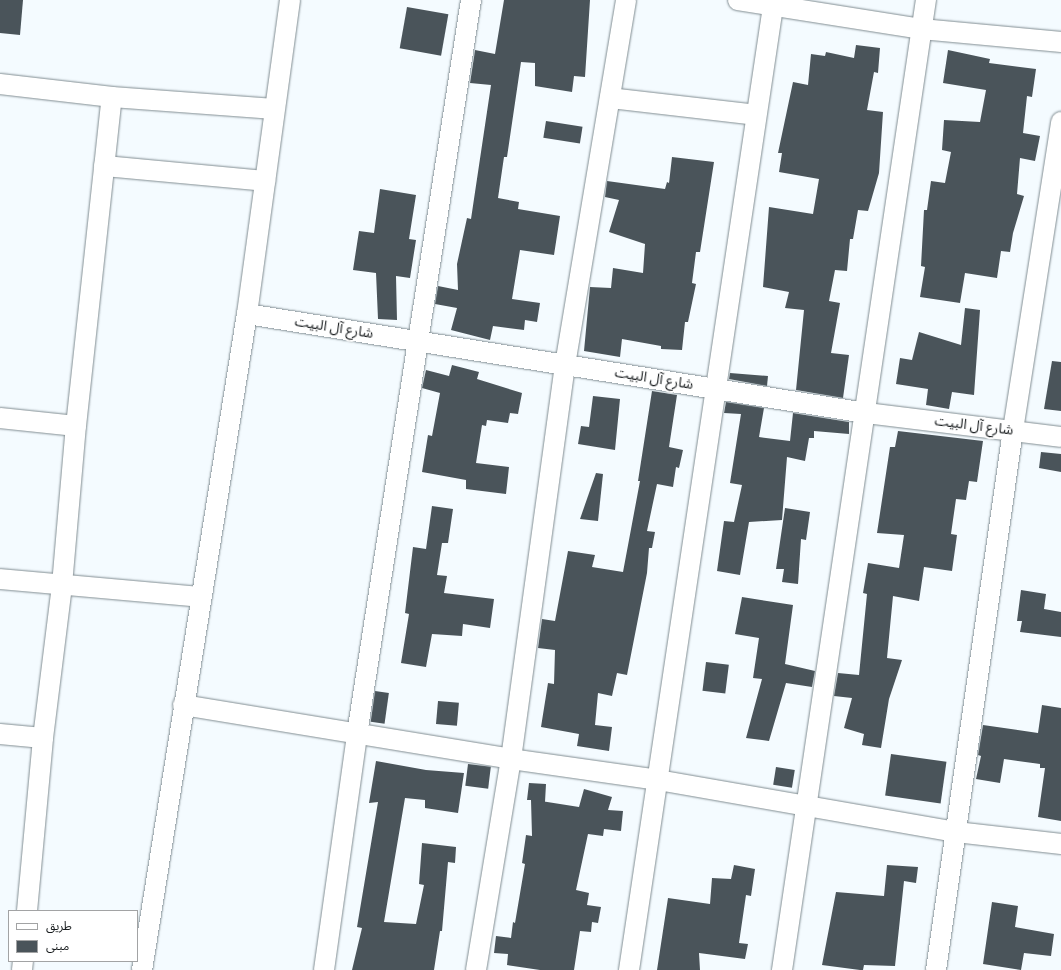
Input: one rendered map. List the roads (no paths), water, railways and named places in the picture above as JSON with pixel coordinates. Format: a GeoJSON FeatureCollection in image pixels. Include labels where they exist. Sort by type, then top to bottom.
{"type":"FeatureCollection","features":[{"type":"Feature","properties":{"kind":"street"},"geometry":{"type":"LineString","coordinates":[[142,970],[183,704],[247,314],[290,0]]}},
{"type":"Feature","properties":{"kind":"street"},"geometry":{"type":"LineString","coordinates":[[324,970],[358,734],[471,0]]}},
{"type":"Feature","properties":{"kind":"street"},"geometry":{"type":"LineString","coordinates":[[476,970],[511,759],[565,365],[626,0]]}},
{"type":"Feature","properties":{"kind":"street"},"geometry":{"type":"LineString","coordinates":[[738,0],[774,3],[921,29],[1061,42]]}},
{"type":"Feature","properties":{"kind":"street"},"geometry":{"type":"LineString","coordinates":[[782,970],[866,413],[926,0]]}},
{"type":"Feature","properties":{"kind":"street"},"geometry":{"type":"LineString","coordinates":[[629,970],[774,3]]}},
{"type":"Feature","properties":{"kind":"street"},"geometry":{"type":"LineString","coordinates":[[0,84],[112,97],[275,108]]}},
{"type":"Feature","properties":{"kind":"street"},"geometry":{"type":"LineString","coordinates":[[27,910],[43,738],[62,585],[76,426],[112,97]]}},
{"type":"Feature","properties":{"kind":"street"},"geometry":{"type":"LineString","coordinates":[[610,98],[756,115]]}},
{"type":"Feature","properties":{"kind":"street"},"geometry":{"type":"LineString","coordinates":[[936,970],[1013,430],[1059,152],[1061,122]]}},
{"type":"Feature","properties":{"kind":"street"},"geometry":{"type":"LineString","coordinates":[[104,166],[265,181]]}},
{"type":"Feature","properties":{"kind":"street","name":"شارع آل البيت"},"geometry":{"type":"LineString","coordinates":[[247,314],[866,413],[1061,437]]}},
{"type":"Feature","properties":{"kind":"street"},"geometry":{"type":"LineString","coordinates":[[0,418],[76,426]]}},
{"type":"Feature","properties":{"kind":"street"},"geometry":{"type":"LineString","coordinates":[[0,579],[201,597]]}},
{"type":"Feature","properties":{"kind":"street"},"geometry":{"type":"LineString","coordinates":[[183,704],[511,759],[658,780],[956,832],[1061,844]]}},
{"type":"Feature","properties":{"kind":"street"},"geometry":{"type":"LineString","coordinates":[[0,734],[43,738]]}}]}
